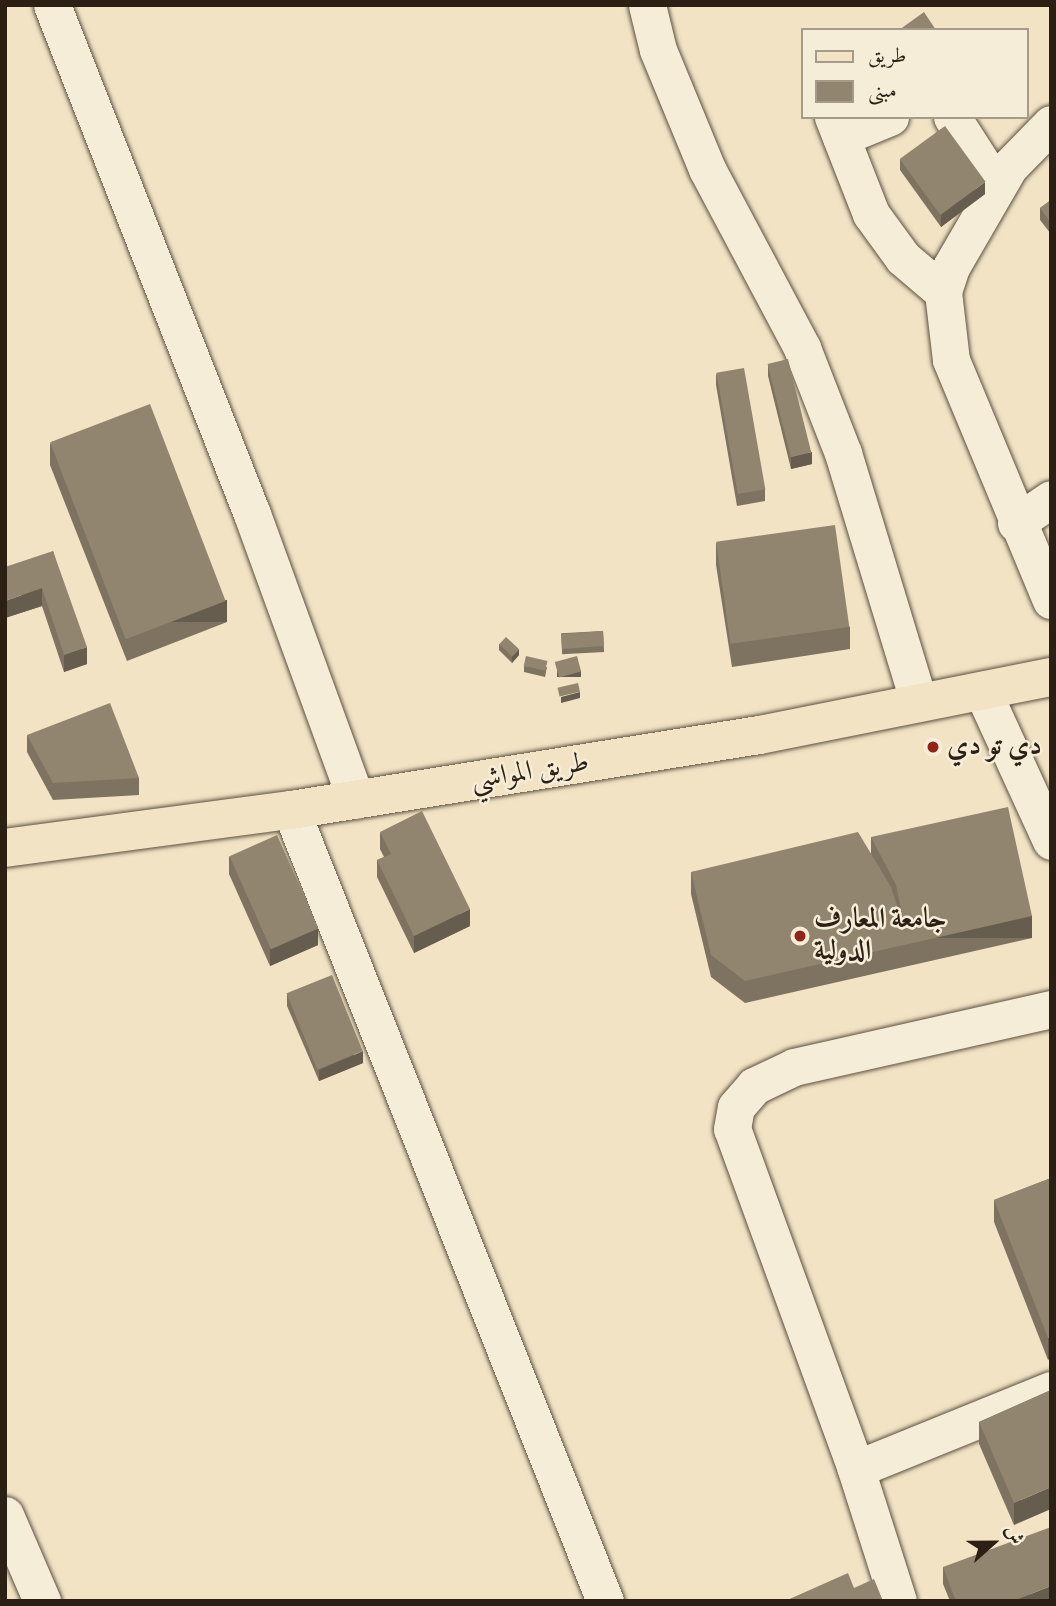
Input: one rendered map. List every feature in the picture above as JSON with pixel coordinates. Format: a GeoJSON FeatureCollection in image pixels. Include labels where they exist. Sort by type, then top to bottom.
{"type":"FeatureCollection","features":[{"type":"Feature","properties":{"kind":"main road","name":"طريق المواشي"},"geometry":{"type":"LineString","coordinates":[[5,848],[291,810],[760,735],[1051,677]]}},
{"type":"Feature","properties":{"kind":"street"},"geometry":{"type":"LineString","coordinates":[[52,5],[252,514],[356,800]]}},
{"type":"Feature","properties":{"kind":"street"},"geometry":{"type":"LineString","coordinates":[[647,5],[658,50],[706,169],[802,348],[843,453],[919,703]]}},
{"type":"Feature","properties":{"kind":"street"},"geometry":{"type":"LineString","coordinates":[[879,119],[837,127],[871,214],[904,258],[943,292]]}},
{"type":"Feature","properties":{"kind":"street"},"geometry":{"type":"LineString","coordinates":[[952,119],[997,187]]}},
{"type":"Feature","properties":{"kind":"street"},"geometry":{"type":"LineString","coordinates":[[1051,124],[1009,167],[951,267],[943,292],[951,360],[1051,600]]}},
{"type":"Feature","properties":{"kind":"street"},"geometry":{"type":"LineString","coordinates":[[1017,523],[1051,499]]}},
{"type":"Feature","properties":{"kind":"street"},"geometry":{"type":"LineString","coordinates":[[982,690],[1051,841]]}},
{"type":"Feature","properties":{"kind":"street"},"geometry":{"type":"LineString","coordinates":[[291,810],[604,1601]]}},
{"type":"Feature","properties":{"kind":"street"},"geometry":{"type":"LineString","coordinates":[[898,1601],[856,1469],[733,1129],[736,1107],[754,1086],[794,1067],[1051,1009]]}},
{"type":"Feature","properties":{"kind":"street"},"geometry":{"type":"LineString","coordinates":[[856,1469],[1051,1390]]}},
{"type":"Feature","properties":{"kind":"street"},"geometry":{"type":"LineString","coordinates":[[5,1515],[42,1601]]}},
{"type":"Feature","properties":{"kind":"building"},"geometry":{"type":"Polygon","coordinates":[[[924,12],[935,28],[902,28],[924,12]]]}},
{"type":"Feature","properties":{"kind":"building"},"geometry":{"type":"Polygon","coordinates":[[[945,126],[986,182],[940,215],[900,159],[945,126]]]}},
{"type":"Feature","properties":{"kind":"building"},"geometry":{"type":"Polygon","coordinates":[[[1051,200],[1051,223],[1040,208],[1051,200]]]}},
{"type":"Feature","properties":{"kind":"building"},"geometry":{"type":"Polygon","coordinates":[[[788,359],[811,452],[791,457],[768,364],[788,359]]]}},
{"type":"Feature","properties":{"kind":"building"},"geometry":{"type":"Polygon","coordinates":[[[744,368],[765,489],[738,494],[716,373],[744,368]]]}},
{"type":"Feature","properties":{"kind":"building"},"geometry":{"type":"Polygon","coordinates":[[[150,404],[226,601],[126,639],[50,442],[150,404]]]}},
{"type":"Feature","properties":{"kind":"building"},"geometry":{"type":"Polygon","coordinates":[[[835,525],[849,627],[731,644],[716,542],[835,525]]]}},
{"type":"Feature","properties":{"kind":"building"},"geometry":{"type":"Polygon","coordinates":[[[53,551],[87,647],[64,655],[42,588],[5,601],[5,567],[53,551]]]}},
{"type":"Feature","properties":{"kind":"building"},"geometry":{"type":"Polygon","coordinates":[[[603,631],[604,646],[562,649],[561,634],[603,631]]]}},
{"type":"Feature","properties":{"kind":"building"},"geometry":{"type":"Polygon","coordinates":[[[506,637],[519,649],[512,657],[499,644],[506,637]]]}},
{"type":"Feature","properties":{"kind":"building"},"geometry":{"type":"Polygon","coordinates":[[[526,656],[547,661],[545,671],[524,666],[526,656]]]}},
{"type":"Feature","properties":{"kind":"building"},"geometry":{"type":"Polygon","coordinates":[[[577,656],[581,671],[559,677],[555,662],[577,656]]]}},
{"type":"Feature","properties":{"kind":"building"},"geometry":{"type":"Polygon","coordinates":[[[578,683],[580,692],[560,696],[558,688],[578,683]]]}},
{"type":"Feature","properties":{"kind":"building"},"geometry":{"type":"Polygon","coordinates":[[[110,703],[139,778],[53,783],[27,735],[110,703]]]}},
{"type":"Feature","properties":{"kind":"building"},"geometry":{"type":"Polygon","coordinates":[[[1008,807],[1032,916],[745,981],[711,955],[691,872],[858,832],[891,887],[906,933],[896,885],[871,837],[1008,807]]]}},
{"type":"Feature","properties":{"kind":"building"},"geometry":{"type":"Polygon","coordinates":[[[422,811],[470,909],[414,936],[377,860],[391,854],[380,832],[422,811]]]}},
{"type":"Feature","properties":{"kind":"building"},"geometry":{"type":"Polygon","coordinates":[[[277,835],[318,928],[271,949],[229,856],[277,835]]]}},
{"type":"Feature","properties":{"kind":"building"},"geometry":{"type":"Polygon","coordinates":[[[332,975],[363,1051],[317,1069],[287,993],[332,975]]]}},
{"type":"Feature","properties":{"kind":"building"},"geometry":{"type":"Polygon","coordinates":[[[1051,1178],[1051,1336],[1048,1338],[994,1200],[1051,1178]]]}},
{"type":"Feature","properties":{"kind":"building"},"geometry":{"type":"Polygon","coordinates":[[[1051,1390],[1051,1487],[1014,1503],[979,1422],[1051,1390]]]}},
{"type":"Feature","properties":{"kind":"building"},"geometry":{"type":"Polygon","coordinates":[[[1051,1527],[1051,1586],[1013,1601],[956,1601],[943,1567],[1051,1527]]]}},
{"type":"Feature","properties":{"kind":"building"},"geometry":{"type":"Polygon","coordinates":[[[848,1573],[854,1588],[874,1579],[883,1601],[785,1601],[848,1573]]]}},
{"type":"Feature","properties":{"kind":"place","name":"دي تو دي"},"geometry":{"type":"Point","coordinates":[933,747]}},
{"type":"Feature","properties":{"kind":"place","name":"جامعة المعارف الدولية"},"geometry":{"type":"Point","coordinates":[800,936]}}]}
